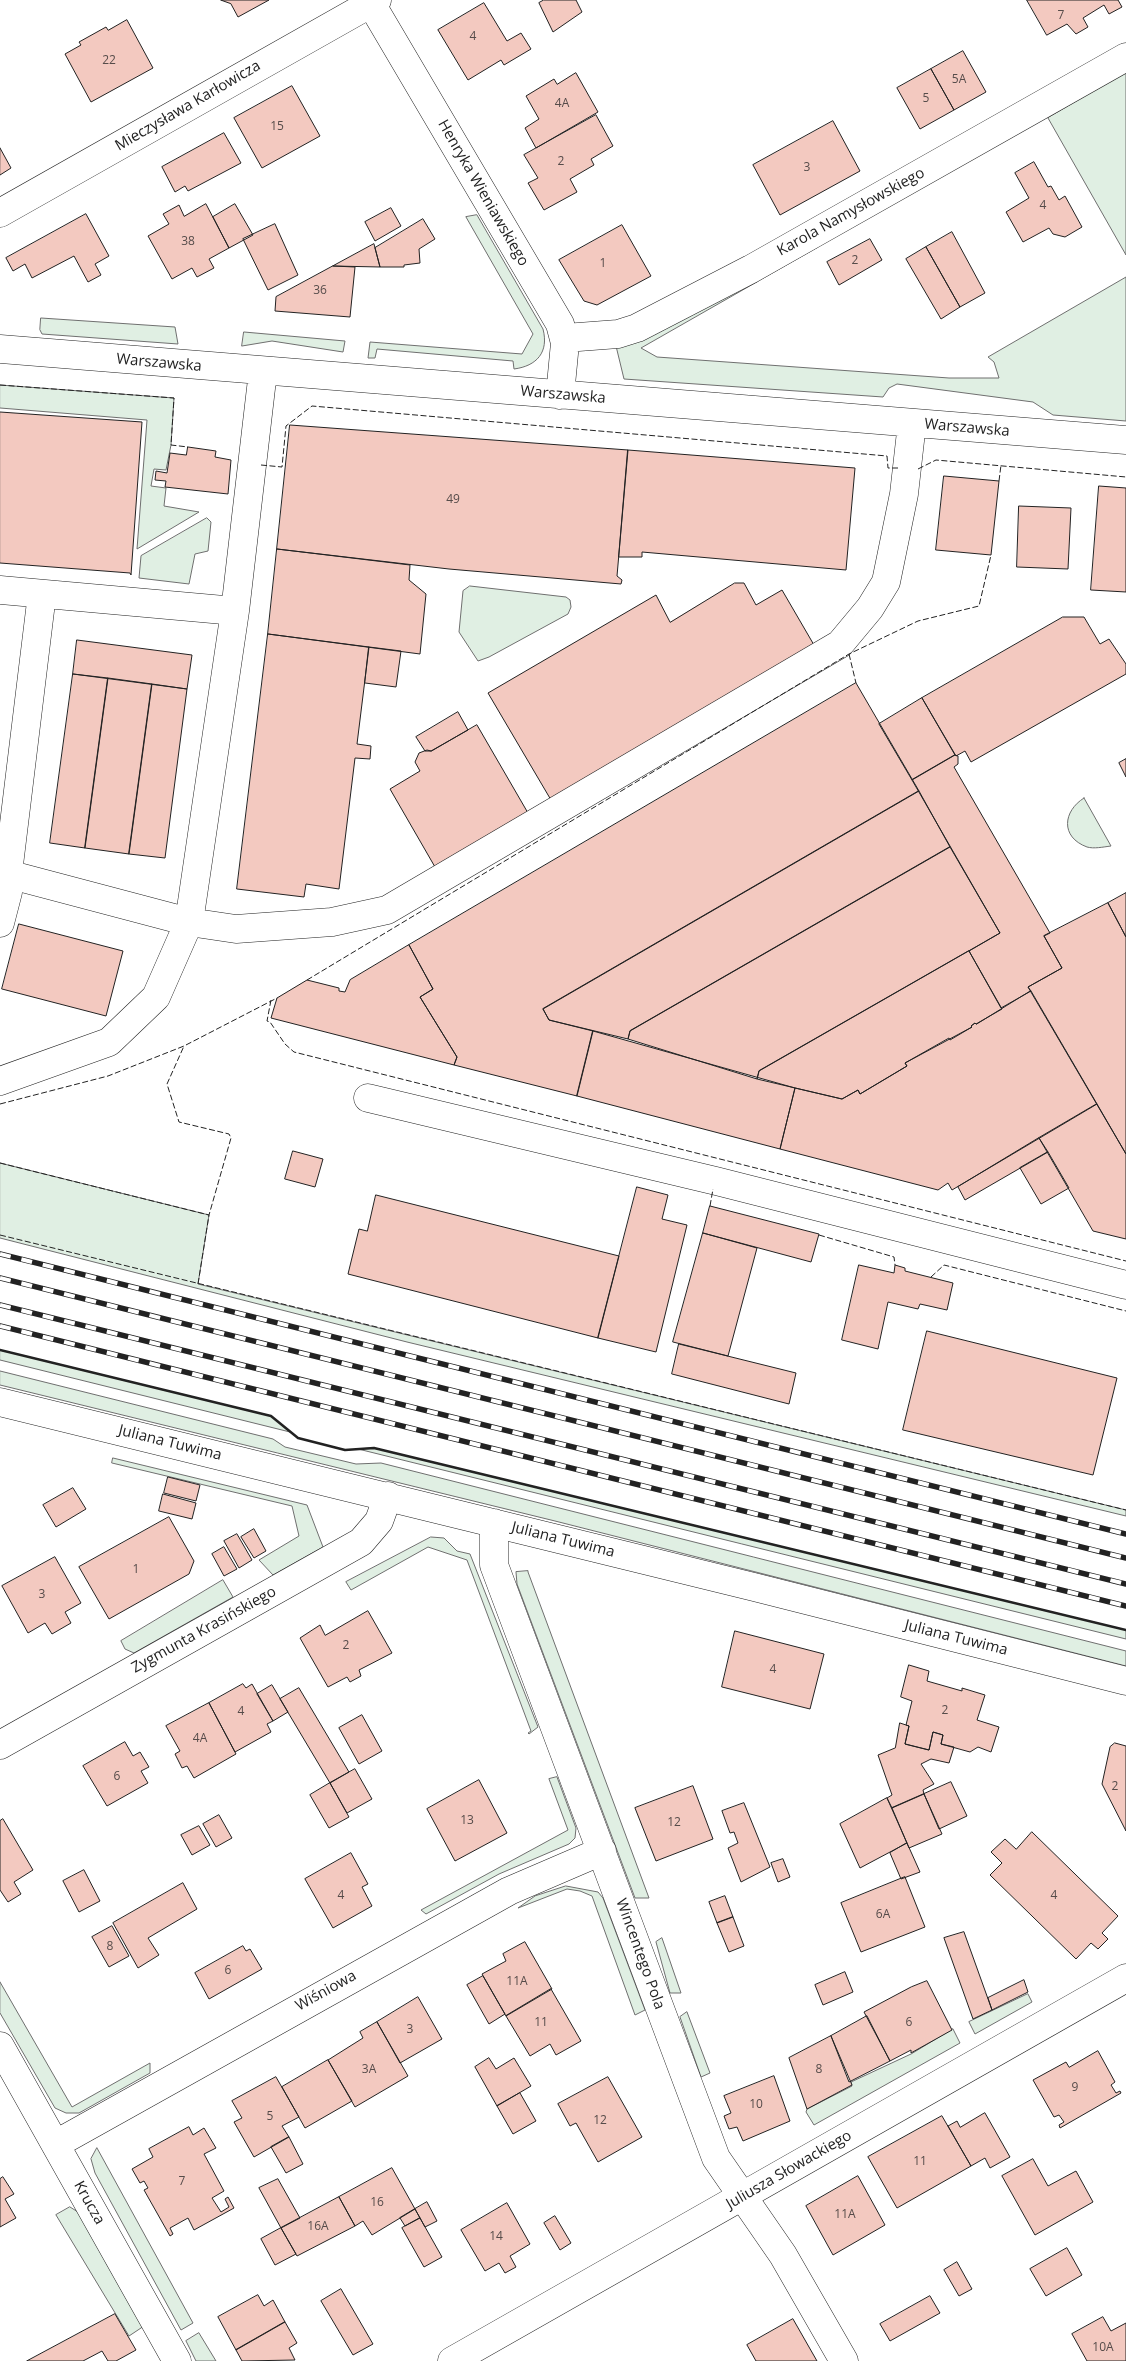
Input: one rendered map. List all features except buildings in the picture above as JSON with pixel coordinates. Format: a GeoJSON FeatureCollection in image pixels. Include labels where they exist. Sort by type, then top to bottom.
{"type":"FeatureCollection","features":[{"type":"Feature","properties":{"kind":"street","name":"Mieczysława Karłowicza"},"geometry":{"type":"LineString","coordinates":[[0,213],[372,1]]}},
{"type":"Feature","properties":{"kind":"street","name":"Henryka Wieniawskiego"},"geometry":{"type":"LineString","coordinates":[[372,1],[560,324],[565,338],[560,395]]}},
{"type":"Feature","properties":{"kind":"street","name":"Karola Namysłowskiego"},"geometry":{"type":"LineString","coordinates":[[565,338],[618,334],[637,328],[751,269],[1126,57]]}},
{"type":"Feature","properties":{"kind":"street","name":"Warszawska"},"geometry":{"type":"LineString","coordinates":[[0,350],[1126,440]]}},
{"type":"Feature","properties":{"kind":"street"},"geometry":{"type":"LineString","coordinates":[[0,1081],[109,1042],[156,997],[189,922],[235,611],[263,371]]}},
{"type":"Feature","properties":{"kind":"street"},"geometry":{"type":"LineString","coordinates":[[4,873],[189,922],[236,929],[332,922],[387,910],[840,644],[870,608],[886,582],[904,494],[912,423]]}},
{"type":"Feature","properties":{"kind":"street"},"geometry":{"type":"LineString","coordinates":[[0,590],[235,611]]}},
{"type":"Feature","properties":{"kind":"street"},"geometry":{"type":"LineString","coordinates":[[0,923],[8,892],[4,873],[42,594]]}},
{"type":"Feature","properties":{"kind":"street"},"geometry":{"type":"LineString","coordinates":[[368,1098],[575,1146],[1126,1285]]}},
{"type":"Feature","properties":{"kind":"street","name":"Juliana Tuwima"},"geometry":{"type":"LineString","coordinates":[[0,1402],[388,1496],[1126,1681]]}},
{"type":"Feature","properties":{"kind":"street","name":"Zygmunta Krasińskiego"},"geometry":{"type":"LineString","coordinates":[[0,1745],[361,1542],[379,1521],[388,1496]]}},
{"type":"Feature","properties":{"kind":"street","name":"Wincentego Pola"},"geometry":{"type":"LineString","coordinates":[[494,1523],[494,1565],[708,2140],[717,2160],[741,2197],[783,2255],[844,2361]]}},
{"type":"Feature","properties":{"kind":"street","name":"Wiśniowa"},"geometry":{"type":"LineString","coordinates":[[56,2144],[509,1890],[602,1851]]}},
{"type":"Feature","properties":{"kind":"street","name":"Juliusza Słowackiego"},"geometry":{"type":"LineString","coordinates":[[452,2361],[1126,1978]]}},
{"type":"Feature","properties":{"kind":"street","name":"Krucza"},"geometry":{"type":"LineString","coordinates":[[0,2046],[177,2361]]}},
{"type":"Feature","properties":{"kind":"green space"},"geometry":{"type":"Polygon","coordinates":[[[1126,72],[1126,255],[1048,118],[1126,72]]]}},
{"type":"Feature","properties":{"kind":"green space"},"geometry":{"type":"Polygon","coordinates":[[[477,215],[543,329],[543,351],[529,365],[514,369],[513,361],[377,349],[375,358],[368,358],[370,342],[522,354],[533,334],[466,217],[477,215]]]}},
{"type":"Feature","properties":{"kind":"green space"},"geometry":{"type":"Polygon","coordinates":[[[816,242],[818,247],[641,348],[657,357],[949,378],[999,378],[994,362],[988,357],[1126,277],[1126,421],[1053,415],[1033,402],[897,384],[889,388],[883,397],[624,379],[616,346],[816,242]]]}},
{"type":"Feature","properties":{"kind":"green space"},"geometry":{"type":"Polygon","coordinates":[[[41,318],[175,327],[178,344],[42,334],[40,330],[41,318]]]}},
{"type":"Feature","properties":{"kind":"green space"},"geometry":{"type":"Polygon","coordinates":[[[244,332],[345,341],[343,352],[272,341],[242,346],[244,332]]]}},
{"type":"Feature","properties":{"kind":"green space"},"geometry":{"type":"Polygon","coordinates":[[[0,385],[174,398],[171,445],[166,470],[154,469],[151,486],[166,488],[164,506],[199,512],[137,549],[147,420],[0,408],[0,385]]]}},
{"type":"Feature","properties":{"kind":"green space"},"geometry":{"type":"Polygon","coordinates":[[[207,518],[211,522],[208,551],[195,554],[189,584],[139,578],[141,556],[207,518]]]}},
{"type":"Feature","properties":{"kind":"green space"},"geometry":{"type":"Polygon","coordinates":[[[470,586],[566,597],[570,600],[571,607],[568,614],[489,657],[478,661],[459,632],[463,591],[470,586]]]}},
{"type":"Feature","properties":{"kind":"green space"},"geometry":{"type":"Polygon","coordinates":[[[1084,798],[1111,846],[1087,847],[1078,843],[1072,837],[1067,824],[1069,817],[1077,803],[1084,798]]]}},
{"type":"Feature","properties":{"kind":"green space"},"geometry":{"type":"Polygon","coordinates":[[[0,1163],[209,1215],[198,1284],[1126,1510],[1126,1516],[407,1342],[0,1238],[0,1163]]]}},
{"type":"Feature","properties":{"kind":"green space"},"geometry":{"type":"Polygon","coordinates":[[[0,1350],[271,1416],[290,1432],[0,1360],[0,1350]]]}},
{"type":"Feature","properties":{"kind":"green space"},"geometry":{"type":"Polygon","coordinates":[[[0,1371],[273,1439],[285,1447],[356,1464],[381,1463],[1126,1651],[1126,1666],[555,1521],[0,1385],[0,1371]]]}},
{"type":"Feature","properties":{"kind":"green space"},"geometry":{"type":"Polygon","coordinates":[[[374,1448],[1126,1630],[1126,1639],[358,1449],[374,1448]]]}},
{"type":"Feature","properties":{"kind":"green space"},"geometry":{"type":"Polygon","coordinates":[[[113,1458],[307,1505],[323,1547],[273,1575],[259,1560],[299,1536],[292,1506],[112,1463],[113,1458]]]}},
{"type":"Feature","properties":{"kind":"green space"},"geometry":{"type":"Polygon","coordinates":[[[431,1537],[444,1538],[457,1551],[470,1554],[538,1727],[529,1734],[531,1731],[467,1560],[428,1547],[351,1590],[346,1582],[431,1537]]]}},
{"type":"Feature","properties":{"kind":"green space"},"geometry":{"type":"Polygon","coordinates":[[[528,1571],[649,1898],[635,1898],[517,1584],[516,1572],[528,1571]]]}},
{"type":"Feature","properties":{"kind":"green space"},"geometry":{"type":"Polygon","coordinates":[[[223,1580],[233,1597],[134,1653],[125,1649],[121,1641],[223,1580]]]}},
{"type":"Feature","properties":{"kind":"green space"},"geometry":{"type":"Polygon","coordinates":[[[557,1777],[576,1828],[575,1838],[569,1844],[499,1874],[426,1914],[421,1910],[568,1830],[549,1779],[557,1777]]]}},
{"type":"Feature","properties":{"kind":"green space"},"geometry":{"type":"Polygon","coordinates":[[[566,1886],[598,1892],[603,1898],[645,2010],[635,2015],[592,1896],[580,1891],[567,1889],[518,1908],[535,1896],[566,1886]]]}},
{"type":"Feature","properties":{"kind":"green space"},"geometry":{"type":"Polygon","coordinates":[[[662,1938],[681,1993],[670,1993],[656,1942],[662,1938]]]}},
{"type":"Feature","properties":{"kind":"green space"},"geometry":{"type":"Polygon","coordinates":[[[0,1982],[72,2107],[150,2063],[150,2073],[79,2113],[66,2113],[55,2108],[0,2013],[0,1982]]]}},
{"type":"Feature","properties":{"kind":"green space"},"geometry":{"type":"Polygon","coordinates":[[[1028,1994],[1032,2002],[975,2034],[969,2022],[1028,1994]]]}},
{"type":"Feature","properties":{"kind":"green space"},"geometry":{"type":"Polygon","coordinates":[[[687,2012],[710,2073],[701,2077],[680,2017],[687,2012]]]}},
{"type":"Feature","properties":{"kind":"green space"},"geometry":{"type":"Polygon","coordinates":[[[953,2029],[960,2043],[814,2125],[806,2112],[807,2109],[852,2086],[851,2082],[911,2054],[953,2029]]]}},
{"type":"Feature","properties":{"kind":"green space"},"geometry":{"type":"Polygon","coordinates":[[[97,2148],[193,2323],[181,2330],[95,2173],[91,2159],[97,2148]]]}},
{"type":"Feature","properties":{"kind":"green space"},"geometry":{"type":"Polygon","coordinates":[[[70,2207],[78,2212],[144,2326],[129,2336],[56,2215],[70,2207]]]}},
{"type":"Feature","properties":{"kind":"green space"},"geometry":{"type":"Polygon","coordinates":[[[199,2333],[216,2361],[196,2361],[186,2341],[199,2333]]]}},
{"type":"Feature","properties":{"kind":"railway"},"geometry":{"type":"LineString","coordinates":[[0,1254],[1126,1534]]}},
{"type":"Feature","properties":{"kind":"railway"},"geometry":{"type":"LineString","coordinates":[[0,1278],[1126,1558]]}},
{"type":"Feature","properties":{"kind":"railway"},"geometry":{"type":"LineString","coordinates":[[0,1305],[1126,1584]]}},
{"type":"Feature","properties":{"kind":"railway"},"geometry":{"type":"LineString","coordinates":[[0,1326],[1126,1606]]}},
{"type":"Feature","properties":{"kind":"fence"},"geometry":{"type":"LineString","coordinates":[[0,385],[174,398],[171,445],[188,447]]}},
{"type":"Feature","properties":{"kind":"fence"},"geometry":{"type":"LineString","coordinates":[[261,465],[282,467],[286,426],[312,406],[887,456],[888,468],[898,468]]}},
{"type":"Feature","properties":{"kind":"fence"},"geometry":{"type":"LineString","coordinates":[[918,469],[936,460],[1126,477]]}},
{"type":"Feature","properties":{"kind":"fence"},"geometry":{"type":"LineString","coordinates":[[999,481],[1001,465]]}},
{"type":"Feature","properties":{"kind":"fence"},"geometry":{"type":"LineString","coordinates":[[307,980],[849,654],[918,621],[979,606],[991,555]]}},
{"type":"Feature","properties":{"kind":"fence"},"geometry":{"type":"LineString","coordinates":[[849,654],[856,683]]}},
{"type":"Feature","properties":{"kind":"fence"},"geometry":{"type":"LineString","coordinates":[[0,1104],[108,1076],[184,1046],[277,998]]}},
{"type":"Feature","properties":{"kind":"fence"},"geometry":{"type":"LineString","coordinates":[[271,1000],[267,1021],[270,1022],[285,1044],[294,1052],[1126,1261]]}},
{"type":"Feature","properties":{"kind":"fence"},"geometry":{"type":"LineString","coordinates":[[0,1163],[209,1215],[231,1138],[229,1134],[179,1122],[167,1084],[184,1046]]}},
{"type":"Feature","properties":{"kind":"fence"},"geometry":{"type":"LineString","coordinates":[[710,1206],[713,1189]]}},
{"type":"Feature","properties":{"kind":"fence"},"geometry":{"type":"LineString","coordinates":[[198,1284],[209,1215]]}},
{"type":"Feature","properties":{"kind":"fence"},"geometry":{"type":"LineString","coordinates":[[0,1235],[1126,1510]]}},
{"type":"Feature","properties":{"kind":"fence"},"geometry":{"type":"LineString","coordinates":[[819,1235],[894,1257],[895,1265]]}},
{"type":"Feature","properties":{"kind":"fence"},"geometry":{"type":"LineString","coordinates":[[931,1277],[944,1265],[1126,1311]]}},
{"type":"Feature","properties":{"kind":"wall"},"geometry":{"type":"LineString","coordinates":[[0,1350],[271,1416],[298,1438],[345,1450],[374,1448],[1126,1630]]}}]}
